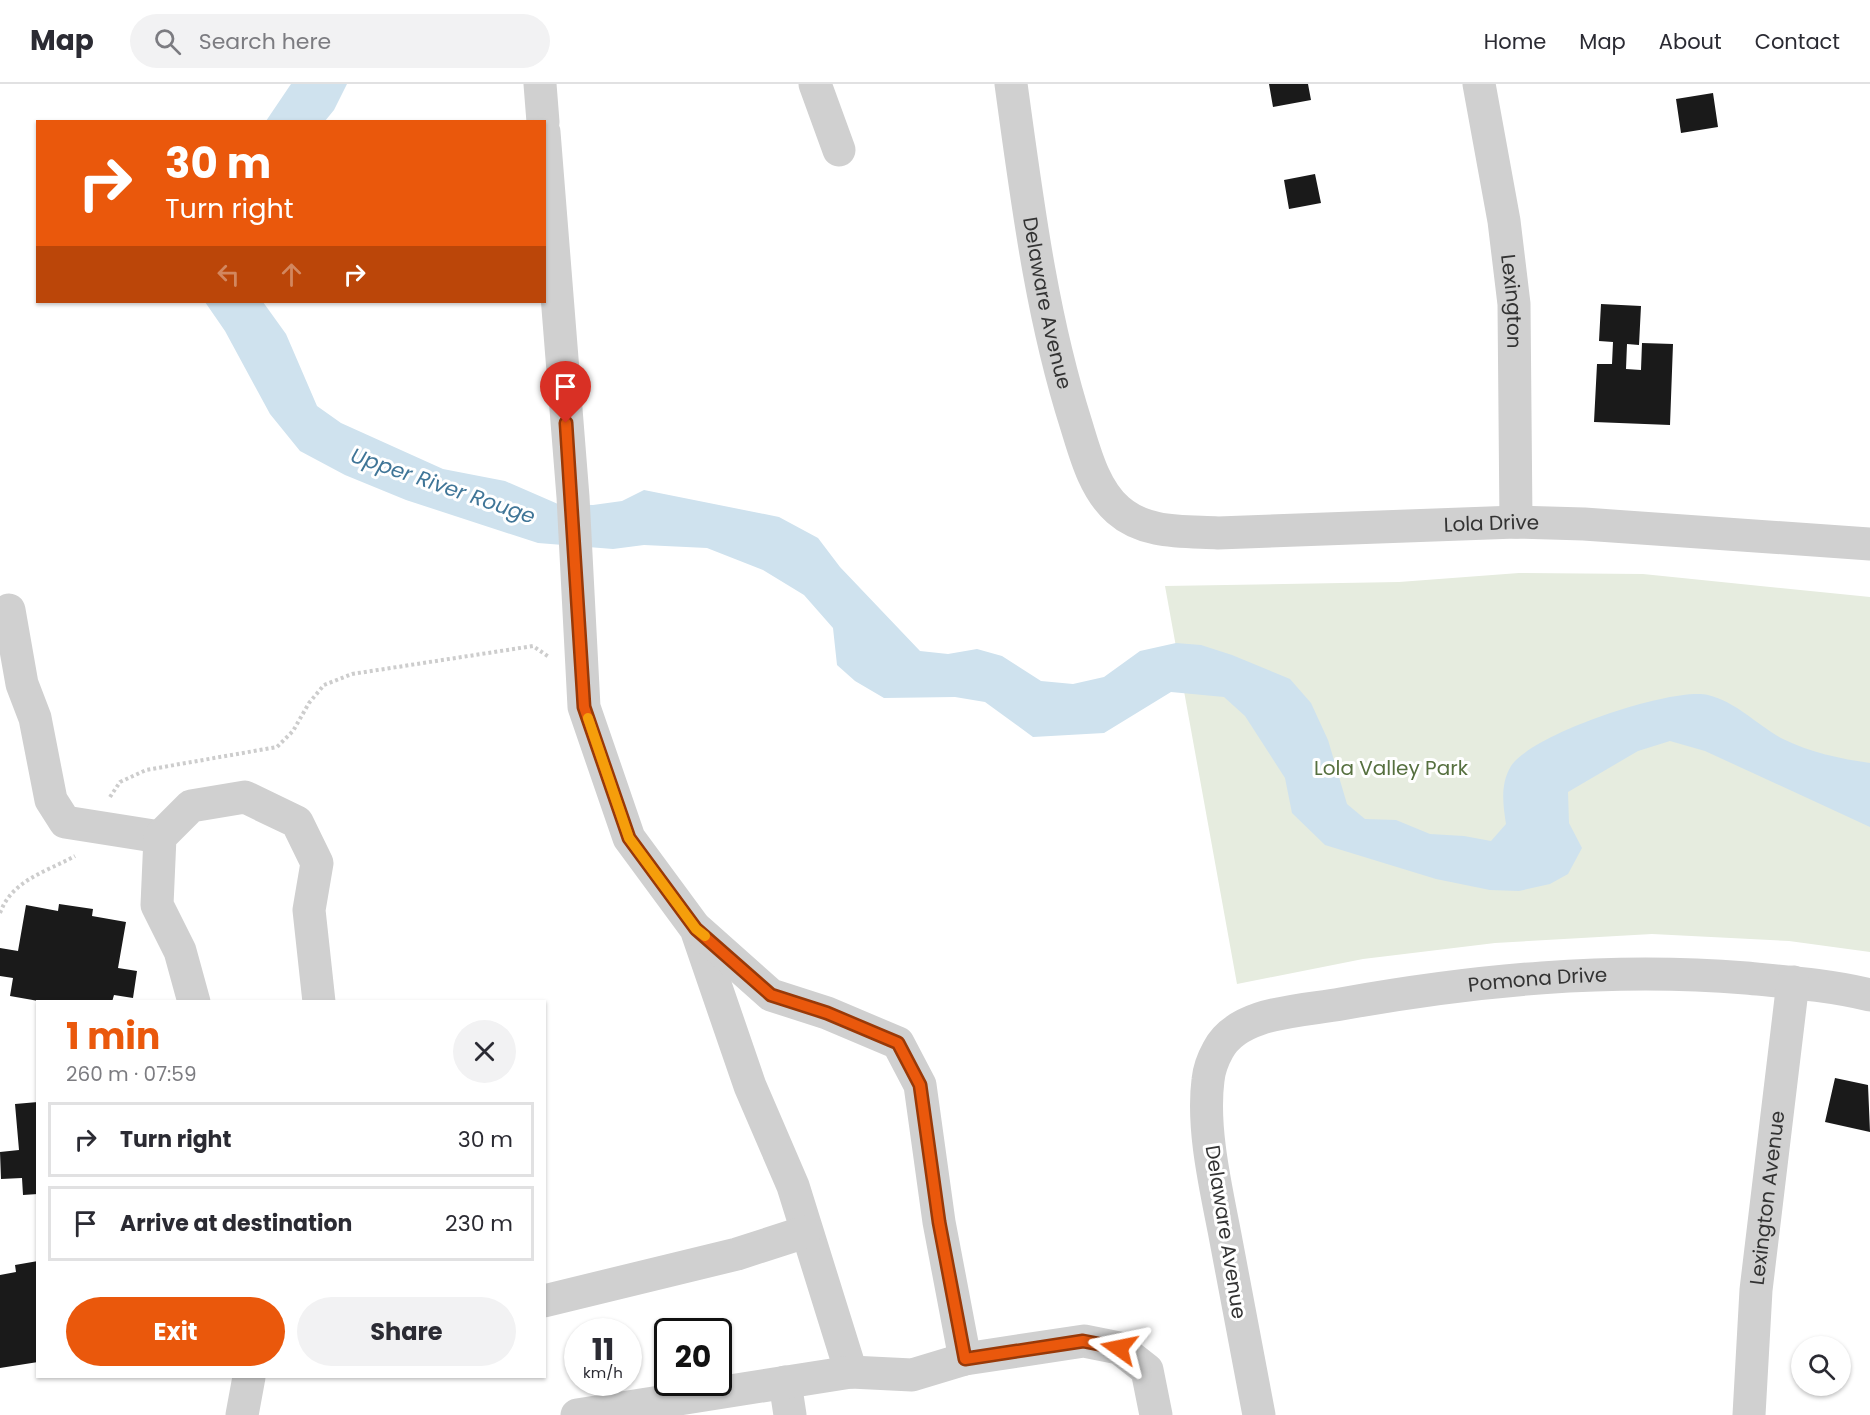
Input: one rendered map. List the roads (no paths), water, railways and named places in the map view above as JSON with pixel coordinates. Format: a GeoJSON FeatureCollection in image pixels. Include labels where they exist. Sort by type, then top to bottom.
{"type":"FeatureCollection","features":[{"type":"Feature","properties":{"kind":"street"},"geometry":{"type":"LineString","coordinates":[[540,84],[543,120]]}},
{"type":"Feature","properties":{"kind":"street"},"geometry":{"type":"LineString","coordinates":[[815,84],[839,150]]}},
{"type":"Feature","properties":{"kind":"street","name":"Delaware Avenue"},"geometry":{"type":"LineString","coordinates":[[1011,84],[1037,266],[1059,369],[1097,482],[1118,510]]}},
{"type":"Feature","properties":{"kind":"street","name":"Lexington"},"geometry":{"type":"LineString","coordinates":[[1479,84],[1504,221],[1514,304],[1516,522]]}},
{"type":"Feature","properties":{"kind":"street"},"geometry":{"type":"LineString","coordinates":[[546,157],[573,497],[584,707],[629,838],[696,929],[771,995],[827,1013],[898,1043],[920,1085],[939,1222],[965,1359]]}},
{"type":"Feature","properties":{"kind":"street","name":"Lola Drive"},"geometry":{"type":"LineString","coordinates":[[1118,510],[1137,523],[1152,528],[1218,533],[1516,522],[1584,524],[1870,544]]}},
{"type":"Feature","properties":{"kind":"street"},"geometry":{"type":"LineString","coordinates":[[9,610],[11,685],[35,718],[49,791],[58,813],[65,822],[160,837]]}},
{"type":"Feature","properties":{"kind":"street"},"geometry":{"type":"LineString","coordinates":[[193,1000],[180,951],[157,905],[160,837],[191,806],[246,797],[297,822],[317,863],[309,910],[319,1000]]}},
{"type":"Feature","properties":{"kind":"street"},"geometry":{"type":"LineString","coordinates":[[696,929],[750,1086],[793,1186],[851,1372]]}},
{"type":"Feature","properties":{"kind":"street","name":"Pomona Drive"},"geometry":{"type":"LineString","coordinates":[[1218,1049],[1235,1031],[1262,1019],[1459,986],[1537,977],[1619,973],[1701,975],[1793,982],[1870,995]]}},
{"type":"Feature","properties":{"kind":"street","name":"Lexington Avenue"},"geometry":{"type":"LineString","coordinates":[[1749,1415],[1756,1290],[1793,982]]}},
{"type":"Feature","properties":{"kind":"street","name":"Delaware Avenue"},"geometry":{"type":"LineString","coordinates":[[1218,1049],[1208,1081],[1214,1174],[1259,1415]]}},
{"type":"Feature","properties":{"kind":"street"},"geometry":{"type":"LineString","coordinates":[[546,1301],[737,1254],[806,1232]]}},
{"type":"Feature","properties":{"kind":"street"},"geometry":{"type":"LineString","coordinates":[[577,1415],[851,1372],[912,1375],[965,1359],[1083,1341],[1119,1348],[1148,1370],[1156,1415]]}},
{"type":"Feature","properties":{"kind":"street"},"geometry":{"type":"LineString","coordinates":[[242,1415],[249,1378]]}},
{"type":"Feature","properties":{"kind":"street"},"geometry":{"type":"LineString","coordinates":[[785,1382],[790,1415]]}},
{"type":"Feature","properties":{"kind":"water"},"geometry":{"type":"Polygon","coordinates":[[[291,84],[347,84],[334,110],[326,120],[267,120],[291,84]]]}},
{"type":"Feature","properties":{"kind":"water","name":"Upper River Rouge"},"geometry":{"type":"Polygon","coordinates":[[[206,303],[264,303],[286,334],[317,406],[341,423],[443,469],[505,481],[558,504],[593,505],[622,501],[644,490],[779,517],[818,538],[840,567],[920,651],[948,654],[977,649],[1002,656],[1041,681],[1073,684],[1104,677],[1140,651],[1176,643],[1201,645],[1290,679],[1311,703],[1328,740],[1347,804],[1365,819],[1396,820],[1430,834],[1464,836],[1491,841],[1506,824],[1503,795],[1505,780],[1511,766],[1524,753],[1573,727],[1635,706],[1690,694],[1719,698],[1774,734],[1803,748],[1870,763],[1870,827],[1705,751],[1670,741],[1638,751],[1568,792],[1569,823],[1582,848],[1568,874],[1550,884],[1519,891],[1490,890],[1436,879],[1325,845],[1292,813],[1285,778],[1245,716],[1224,697],[1171,692],[1104,733],[1033,737],[985,702],[955,697],[884,698],[855,681],[837,665],[833,628],[804,595],[763,570],[707,548],[644,545],[613,549],[538,543],[406,500],[345,475],[300,451],[270,414],[225,331],[206,303]]]}},
{"type":"Feature","properties":{"kind":"park label","name":"Lola Valley Park"},"geometry":{"type":"Point","coordinates":[1391,768]}}]}
